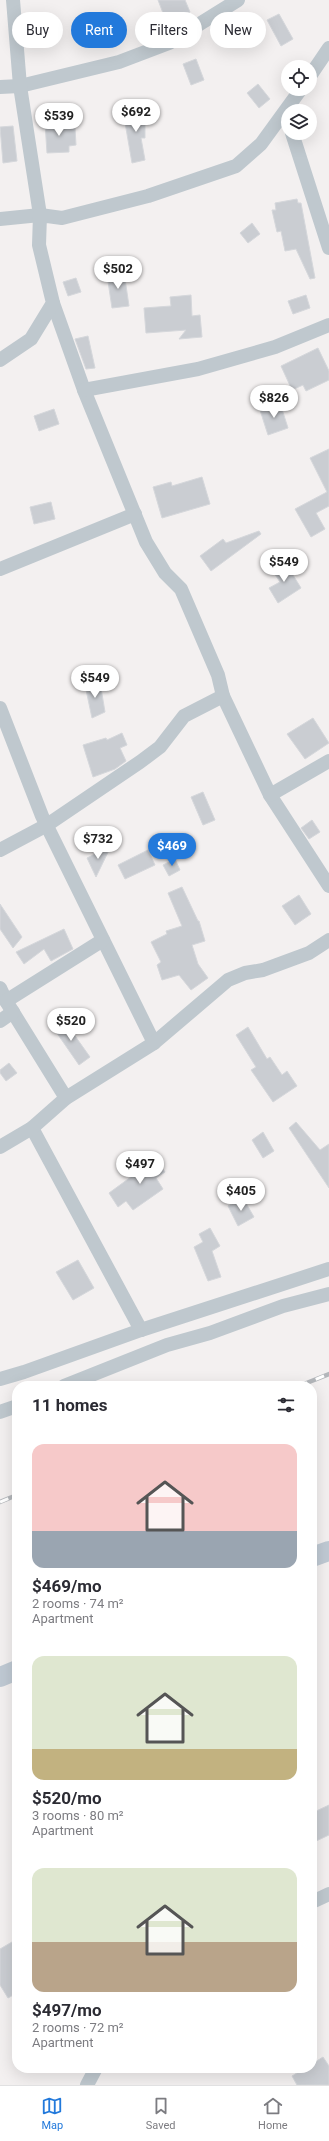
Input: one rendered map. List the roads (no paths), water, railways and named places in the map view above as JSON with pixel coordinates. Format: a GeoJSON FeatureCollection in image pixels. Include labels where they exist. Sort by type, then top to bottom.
{"type":"FeatureCollection","features":[{"type":"Feature","properties":{"kind":"street"},"geometry":{"type":"LineString","coordinates":[[12,0],[20,86],[40,215],[39,245],[54,304],[84,390],[146,542],[165,574],[181,589],[218,675],[223,696],[270,795],[329,886]]}},
{"type":"Feature","properties":{"kind":"street"},"geometry":{"type":"LineString","coordinates":[[0,88],[20,86],[119,62],[169,43],[238,0]]}},
{"type":"Feature","properties":{"kind":"street"},"geometry":{"type":"LineString","coordinates":[[317,66],[329,48]]}},
{"type":"Feature","properties":{"kind":"street"},"geometry":{"type":"LineString","coordinates":[[0,219],[40,215],[62,218],[148,196],[236,166],[261,144],[281,123]]}},
{"type":"Feature","properties":{"kind":"street"},"geometry":{"type":"LineString","coordinates":[[294,140],[329,248]]}},
{"type":"Feature","properties":{"kind":"street"},"geometry":{"type":"LineString","coordinates":[[0,360],[31,339],[54,304]]}},
{"type":"Feature","properties":{"kind":"street"},"geometry":{"type":"LineString","coordinates":[[84,390],[198,369],[275,347],[329,325]]}},
{"type":"Feature","properties":{"kind":"street"},"geometry":{"type":"LineString","coordinates":[[0,569],[135,514]]}},
{"type":"Feature","properties":{"kind":"street"},"geometry":{"type":"LineString","coordinates":[[0,850],[47,825],[160,747],[184,716],[223,696]]}},
{"type":"Feature","properties":{"kind":"street"},"geometry":{"type":"LineString","coordinates":[[0,708],[47,825],[102,940],[154,1043]]}},
{"type":"Feature","properties":{"kind":"street"},"geometry":{"type":"LineString","coordinates":[[270,795],[329,760]]}},
{"type":"Feature","properties":{"kind":"street"},"geometry":{"type":"LineString","coordinates":[[0,1021],[9,1006],[102,940]]}},
{"type":"Feature","properties":{"kind":"street"},"geometry":{"type":"LineString","coordinates":[[0,1147],[32,1128],[66,1098],[154,1043],[228,980],[245,973],[264,970],[309,953],[329,940]]}},
{"type":"Feature","properties":{"kind":"street"},"geometry":{"type":"LineString","coordinates":[[0,988],[9,1006],[66,1098]]}},
{"type":"Feature","properties":{"kind":"street"},"geometry":{"type":"LineString","coordinates":[[32,1128],[141,1330]]}},
{"type":"Feature","properties":{"kind":"street"},"geometry":{"type":"LineString","coordinates":[[0,1379],[24,1372],[141,1330],[329,1269]]}},
{"type":"Feature","properties":{"kind":"street"},"geometry":{"type":"LineString","coordinates":[[77,1381],[167,1345],[210,1333],[283,1306],[329,1294]]}},
{"type":"Feature","properties":{"kind":"street"},"geometry":{"type":"LineString","coordinates":[[0,1412],[12,1408]]}},
{"type":"Feature","properties":{"kind":"street"},"geometry":{"type":"LineString","coordinates":[[317,1555],[329,1551]]}},
{"type":"Feature","properties":{"kind":"street"},"geometry":{"type":"LineString","coordinates":[[0,1676],[12,1672]]}},
{"type":"Feature","properties":{"kind":"street"},"geometry":{"type":"LineString","coordinates":[[317,1900],[329,1894]]}},
{"type":"Feature","properties":{"kind":"street"},"geometry":{"type":"LineString","coordinates":[[87,2085],[93,2073]]}},
{"type":"Feature","properties":{"kind":"railway"},"geometry":{"type":"LineString","coordinates":[[312,1381],[329,1374]]}},
{"type":"Feature","properties":{"kind":"railway"},"geometry":{"type":"LineString","coordinates":[[0,1502],[12,1497]]}}]}
